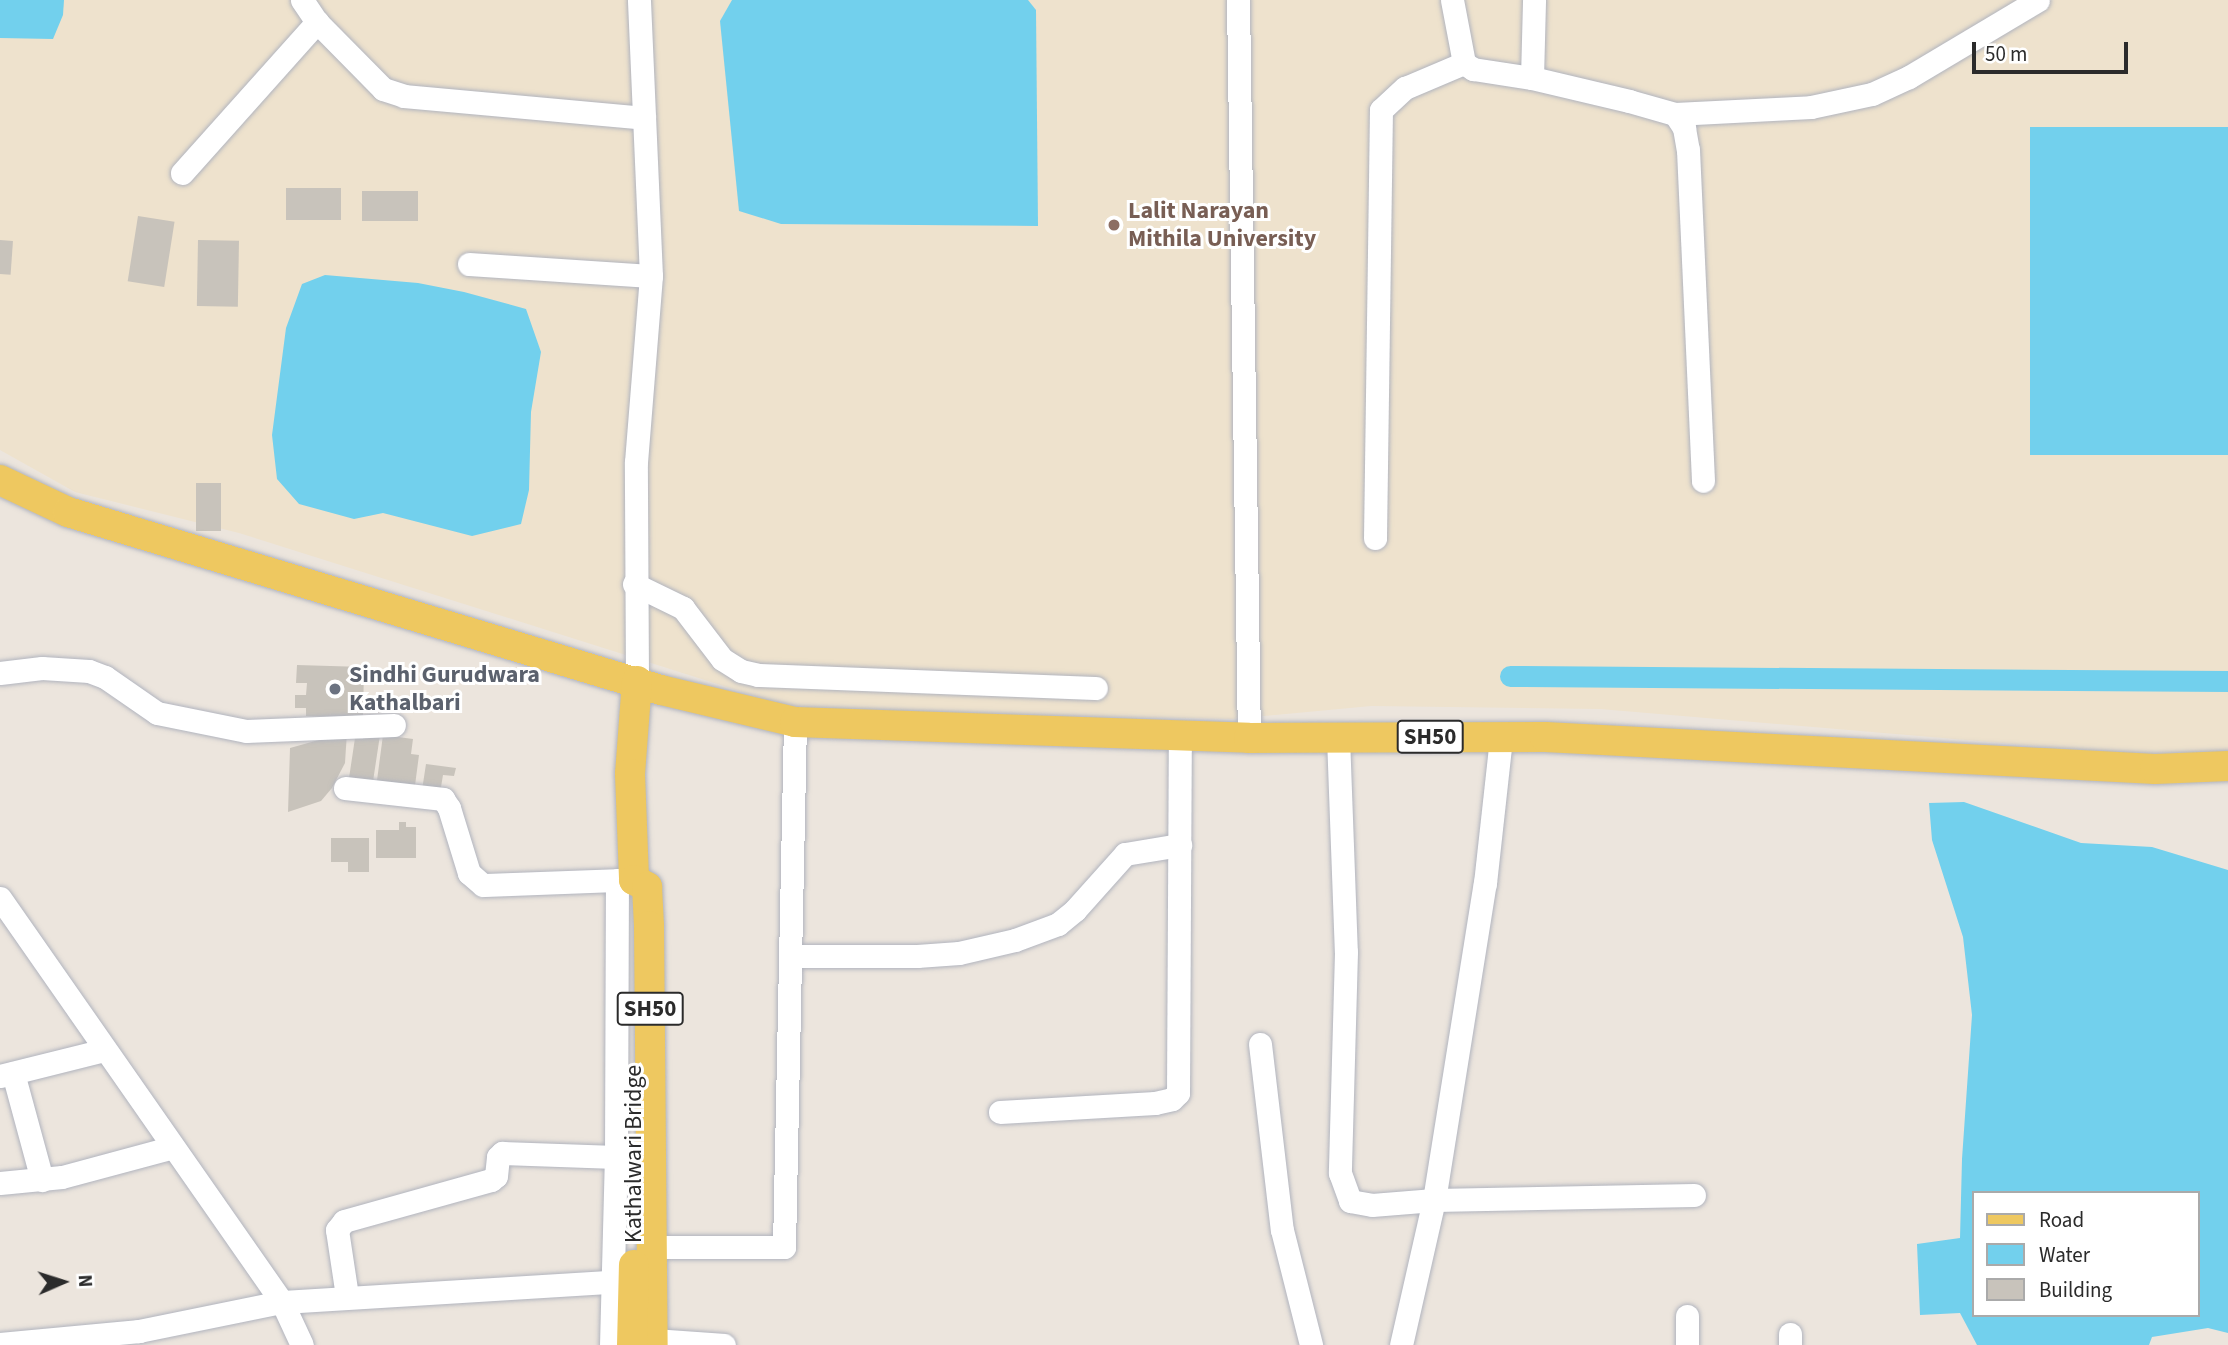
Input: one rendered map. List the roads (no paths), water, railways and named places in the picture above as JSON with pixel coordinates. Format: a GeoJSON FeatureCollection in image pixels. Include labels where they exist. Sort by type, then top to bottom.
{"type":"FeatureCollection","features":[{"type":"Feature","properties":{"kind":"main road"},"geometry":{"type":"LineString","coordinates":[[0,480],[68,512],[637,681]]}},
{"type":"Feature","properties":{"kind":"main road","name":"SH50"},"geometry":{"type":"LineString","coordinates":[[646,1343],[654,1247],[647,887],[626,880],[630,748],[637,681],[661,690],[795,722],[1249,738],[1501,737],[2155,769],[2228,766]]}},
{"type":"Feature","properties":{"kind":"main road","name":"Kathalwari Bridge"},"geometry":{"type":"LineString","coordinates":[[626,880],[636,1192],[646,1343]]}},
{"type":"Feature","properties":{"kind":"street"},"geometry":{"type":"LineString","coordinates":[[302,0],[317,22],[383,89],[404,96],[644,118]]}},
{"type":"Feature","properties":{"kind":"street"},"geometry":{"type":"LineString","coordinates":[[637,681],[634,583],[636,462],[651,276],[639,0]]}},
{"type":"Feature","properties":{"kind":"street"},"geometry":{"type":"LineString","coordinates":[[1238,0],[1249,738]]}},
{"type":"Feature","properties":{"kind":"street"},"geometry":{"type":"LineString","coordinates":[[1452,0],[1464,63],[1473,69],[1532,78],[1675,114],[1811,107],[1872,94],[1909,77],[2038,0]]}},
{"type":"Feature","properties":{"kind":"street"},"geometry":{"type":"LineString","coordinates":[[1532,78],[1534,0]]}},
{"type":"Feature","properties":{"kind":"street"},"geometry":{"type":"LineString","coordinates":[[183,173],[317,22]]}},
{"type":"Feature","properties":{"kind":"street"},"geometry":{"type":"LineString","coordinates":[[1375,538],[1381,110],[1405,88],[1464,63]]}},
{"type":"Feature","properties":{"kind":"street"},"geometry":{"type":"LineString","coordinates":[[1675,114],[1684,128],[1688,150],[1703,481]]}},
{"type":"Feature","properties":{"kind":"street"},"geometry":{"type":"LineString","coordinates":[[469,264],[651,276]]}},
{"type":"Feature","properties":{"kind":"street"},"geometry":{"type":"LineString","coordinates":[[634,583],[683,608],[722,659],[741,671],[758,675],[1096,688]]}},
{"type":"Feature","properties":{"kind":"street"},"geometry":{"type":"LineString","coordinates":[[0,673],[42,668],[89,671],[106,677],[157,713],[246,731],[394,725]]}},
{"type":"Feature","properties":{"kind":"street"},"geometry":{"type":"LineString","coordinates":[[654,1247],[784,1247],[795,722]]}},
{"type":"Feature","properties":{"kind":"street"},"geometry":{"type":"LineString","coordinates":[[1000,1112],[1155,1103],[1172,1099],[1178,1093],[1181,734]]}},
{"type":"Feature","properties":{"kind":"street"},"geometry":{"type":"LineString","coordinates":[[1338,737],[1346,952],[1340,1173],[1350,1201],[1372,1205],[1434,1200],[1694,1195]]}},
{"type":"Feature","properties":{"kind":"street"},"geometry":{"type":"LineString","coordinates":[[1401,1345],[1434,1200],[1485,883],[1501,737]]}},
{"type":"Feature","properties":{"kind":"street"},"geometry":{"type":"LineString","coordinates":[[345,789],[443,799],[449,808],[469,873],[483,885],[626,880],[611,1345]]}},
{"type":"Feature","properties":{"kind":"street"},"geometry":{"type":"LineString","coordinates":[[790,956],[917,956],[960,953],[1015,940],[1058,924],[1075,910],[1125,854],[1180,845]]}},
{"type":"Feature","properties":{"kind":"street"},"geometry":{"type":"LineString","coordinates":[[0,898],[282,1302],[302,1345]]}},
{"type":"Feature","properties":{"kind":"street"},"geometry":{"type":"LineString","coordinates":[[1260,1044],[1282,1230],[1311,1345]]}},
{"type":"Feature","properties":{"kind":"street"},"geometry":{"type":"LineString","coordinates":[[41,1180],[7,1075],[104,1050]]}},
{"type":"Feature","properties":{"kind":"street"},"geometry":{"type":"LineString","coordinates":[[0,1183],[41,1180],[173,1147]]}},
{"type":"Feature","properties":{"kind":"street"},"geometry":{"type":"LineString","coordinates":[[347,1296],[337,1230],[344,1221],[491,1180],[496,1176],[498,1157],[502,1153],[616,1157]]}},
{"type":"Feature","properties":{"kind":"street"},"geometry":{"type":"LineString","coordinates":[[0,1344],[139,1338],[282,1302],[612,1282]]}},
{"type":"Feature","properties":{"kind":"street"},"geometry":{"type":"LineString","coordinates":[[1687,1316],[1687,1345]]}},
{"type":"Feature","properties":{"kind":"street"},"geometry":{"type":"LineString","coordinates":[[646,1343],[724,1345]]}},
{"type":"Feature","properties":{"kind":"water"},"geometry":{"type":"Polygon","coordinates":[[[0,0],[64,0],[63,15],[53,39],[0,38],[0,0]]]}},
{"type":"Feature","properties":{"kind":"water"},"geometry":{"type":"Polygon","coordinates":[[[732,0],[1028,0],[1036,10],[1038,226],[781,224],[739,211],[720,21],[732,0]]]}},
{"type":"Feature","properties":{"kind":"water"},"geometry":{"type":"Polygon","coordinates":[[[2030,127],[2228,127],[2228,455],[2030,455],[2030,127]]]}},
{"type":"Feature","properties":{"kind":"water"},"geometry":{"type":"Polygon","coordinates":[[[325,275],[418,283],[526,309],[541,352],[531,412],[529,490],[521,524],[472,536],[383,513],[354,519],[299,504],[277,479],[272,435],[286,328],[302,284],[325,275]]]}},
{"type":"Feature","properties":{"kind":"water"},"geometry":{"type":"Polygon","coordinates":[[[1964,802],[2081,843],[2152,847],[2228,870],[2228,1333],[2208,1328],[2152,1337],[2149,1345],[1977,1345],[1960,1313],[1920,1315],[1917,1244],[1960,1238],[1962,1159],[1972,1015],[1963,937],[1932,840],[1929,803],[1964,802]]]}},
{"type":"Feature","properties":{"kind":"waterway"},"geometry":{"type":"LineString","coordinates":[[1510,676],[2228,681]]}},
{"type":"Feature","properties":{"kind":"place","name":"Lalit Narayan Mithila University"},"geometry":{"type":"Point","coordinates":[1114,225]}},
{"type":"Feature","properties":{"kind":"place","name":"Sindhi Gurudwara Kathalbari"},"geometry":{"type":"Point","coordinates":[335,689]}}]}
